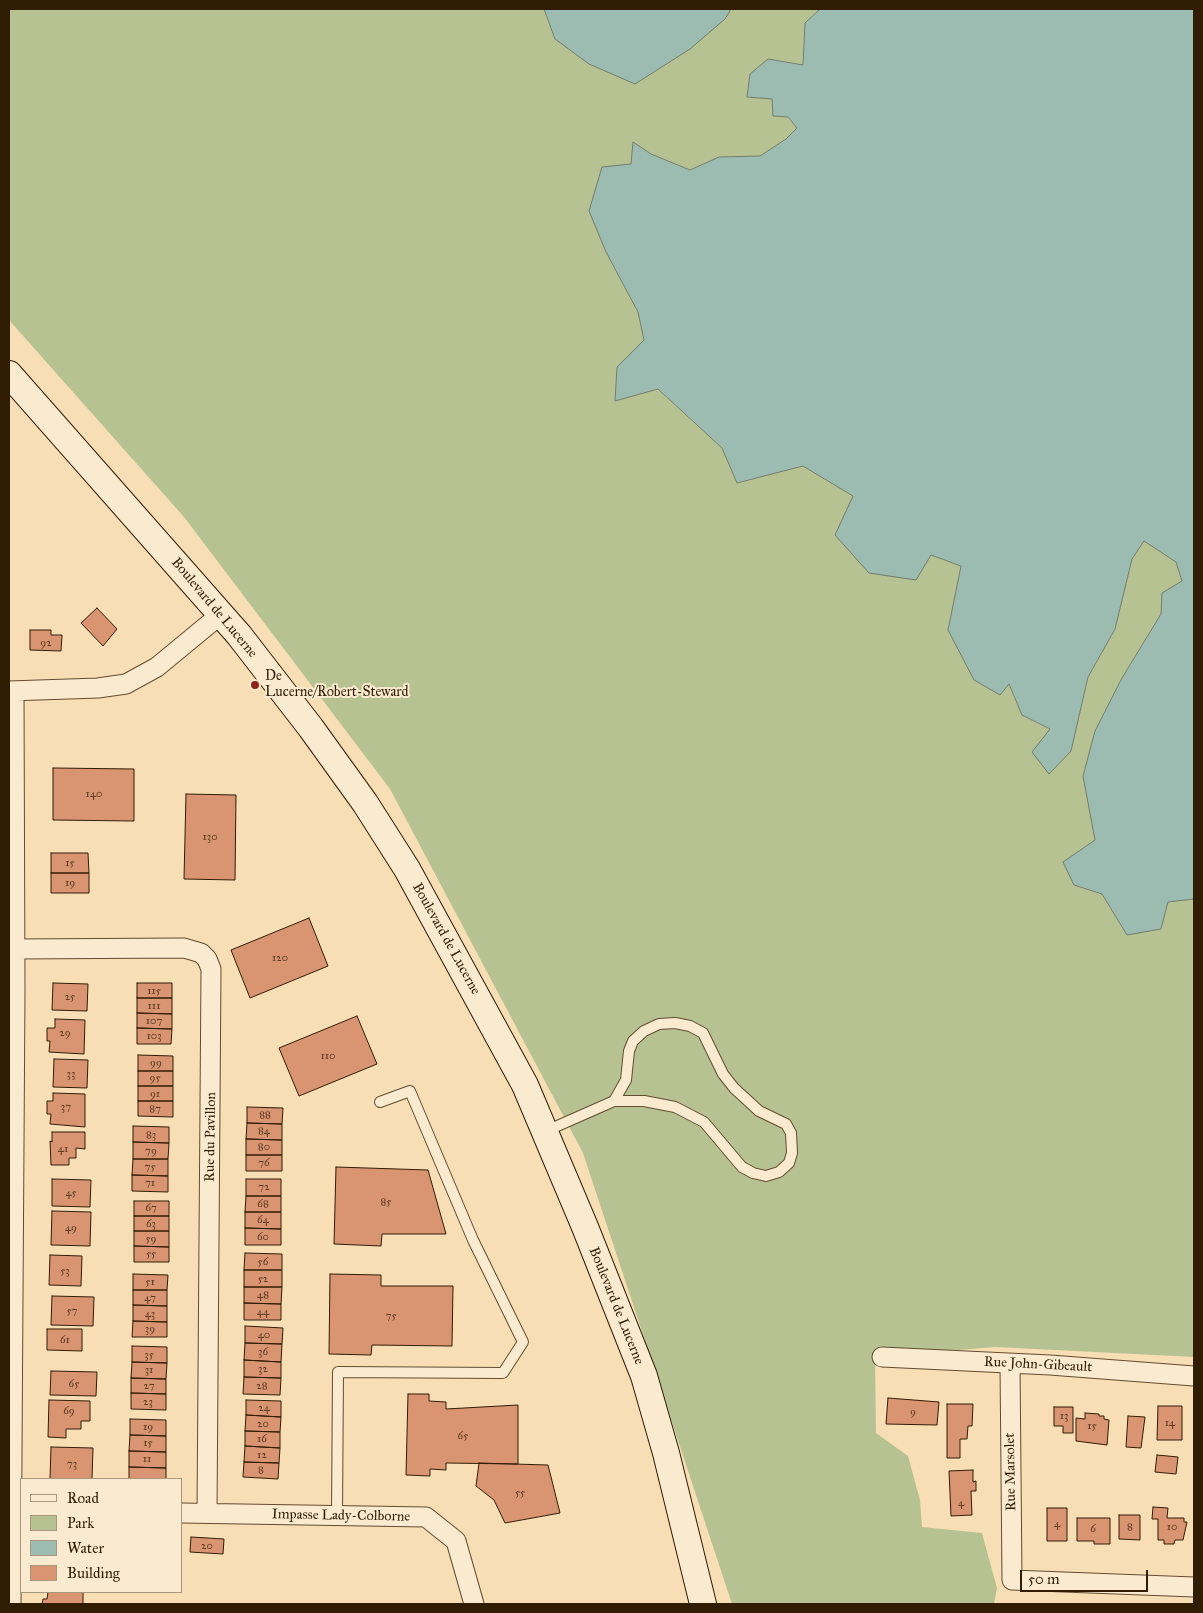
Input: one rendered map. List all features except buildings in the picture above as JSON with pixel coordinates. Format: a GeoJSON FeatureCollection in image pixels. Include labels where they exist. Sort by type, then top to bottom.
{"type":"FeatureCollection","features":[{"type":"Feature","properties":{"kind":"main road","name":"Boulevard de Lucerne"},"geometry":{"type":"LineString","coordinates":[[9,374],[187,575],[311,728],[364,803],[407,869],[525,1085],[644,1376],[666,1453],[702,1604]]}},
{"type":"Feature","properties":{"kind":"street"},"geometry":{"type":"LineString","coordinates":[[12,1604],[16,1513],[11,691],[98,688],[126,684],[157,667],[220,615]]}},
{"type":"Feature","properties":{"kind":"street","name":"Rue du Pavillon"},"geometry":{"type":"LineString","coordinates":[[14,949],[184,948],[201,953],[207,959],[212,969],[207,1512]]}},
{"type":"Feature","properties":{"kind":"street","name":"Rue John-Gibeault"},"geometry":{"type":"LineString","coordinates":[[882,1357],[1194,1376]]}},
{"type":"Feature","properties":{"kind":"street","name":"Rue Marsolet"},"geometry":{"type":"LineString","coordinates":[[1010,1364],[1012,1580],[1194,1587]]}},
{"type":"Feature","properties":{"kind":"street","name":"Impasse Lady-Colborne"},"geometry":{"type":"LineString","coordinates":[[182,1512],[426,1517],[456,1541],[474,1604]]}},
{"type":"Feature","properties":{"kind":"lane"},"geometry":{"type":"LineString","coordinates":[[545,1131],[614,1102],[644,1101],[660,1103],[690,1113],[704,1122],[742,1167],[753,1173],[766,1176],[779,1172],[789,1163],[792,1153],[791,1133],[786,1124],[759,1111],[745,1099],[723,1074],[703,1033],[690,1026],[675,1023],[659,1024],[644,1031],[633,1041],[629,1051],[626,1080],[614,1102]]}},
{"type":"Feature","properties":{"kind":"lane"},"geometry":{"type":"LineString","coordinates":[[336,1515],[338,1372],[503,1373],[523,1342],[473,1240],[410,1091],[380,1102]]}},
{"type":"Feature","properties":{"kind":"green space"},"geometry":{"type":"Polygon","coordinates":[[[9,9],[544,9],[555,39],[725,19],[731,9],[820,9],[805,23],[803,65],[768,59],[772,99],[797,128],[786,139],[760,156],[719,157],[690,170],[651,154],[633,143],[631,165],[606,252],[638,312],[644,340],[617,367],[615,401],[658,389],[722,448],[737,483],[803,466],[854,496],[931,555],[961,566],[948,630],[1009,684],[1022,715],[1050,729],[1071,751],[1088,677],[1115,629],[1132,559],[1144,541],[1176,562],[1182,581],[1162,593],[1161,614],[1122,678],[1095,731],[1083,776],[1096,840],[1074,885],[1102,894],[1127,935],[1168,902],[1194,899],[1194,1357],[995,1347],[875,1357],[876,1433],[908,1456],[920,1500],[922,1527],[982,1533],[997,1588],[994,1604],[732,1604],[583,1153],[390,789],[184,517],[9,320],[9,9]]]}},
{"type":"Feature","properties":{"kind":"water"},"geometry":{"type":"Polygon","coordinates":[[[544,9],[731,9],[725,19],[690,49],[635,84],[589,64],[555,39],[544,9]]]}},
{"type":"Feature","properties":{"kind":"water"},"geometry":{"type":"Polygon","coordinates":[[[820,9],[1194,9],[1194,899],[1168,902],[1161,929],[1127,935],[1102,894],[1074,885],[1063,862],[1095,840],[1083,776],[1095,731],[1122,678],[1161,614],[1162,593],[1182,581],[1176,562],[1144,541],[1132,559],[1115,629],[1088,677],[1071,751],[1049,774],[1032,752],[1050,729],[1022,715],[1009,684],[1000,695],[974,680],[948,630],[961,566],[931,555],[916,580],[869,573],[835,535],[853,496],[803,466],[737,483],[722,448],[658,389],[615,401],[617,367],[644,340],[638,312],[606,252],[589,211],[602,167],[631,164],[633,142],[651,154],[690,170],[719,157],[760,156],[786,139],[797,128],[788,117],[773,116],[772,99],[747,97],[750,74],[768,59],[803,65],[805,23],[820,9]]]}},
{"type":"Feature","properties":{"kind":"place","name":"De Lucerne/Robert-Steward"},"geometry":{"type":"Point","coordinates":[255,685]}}]}
